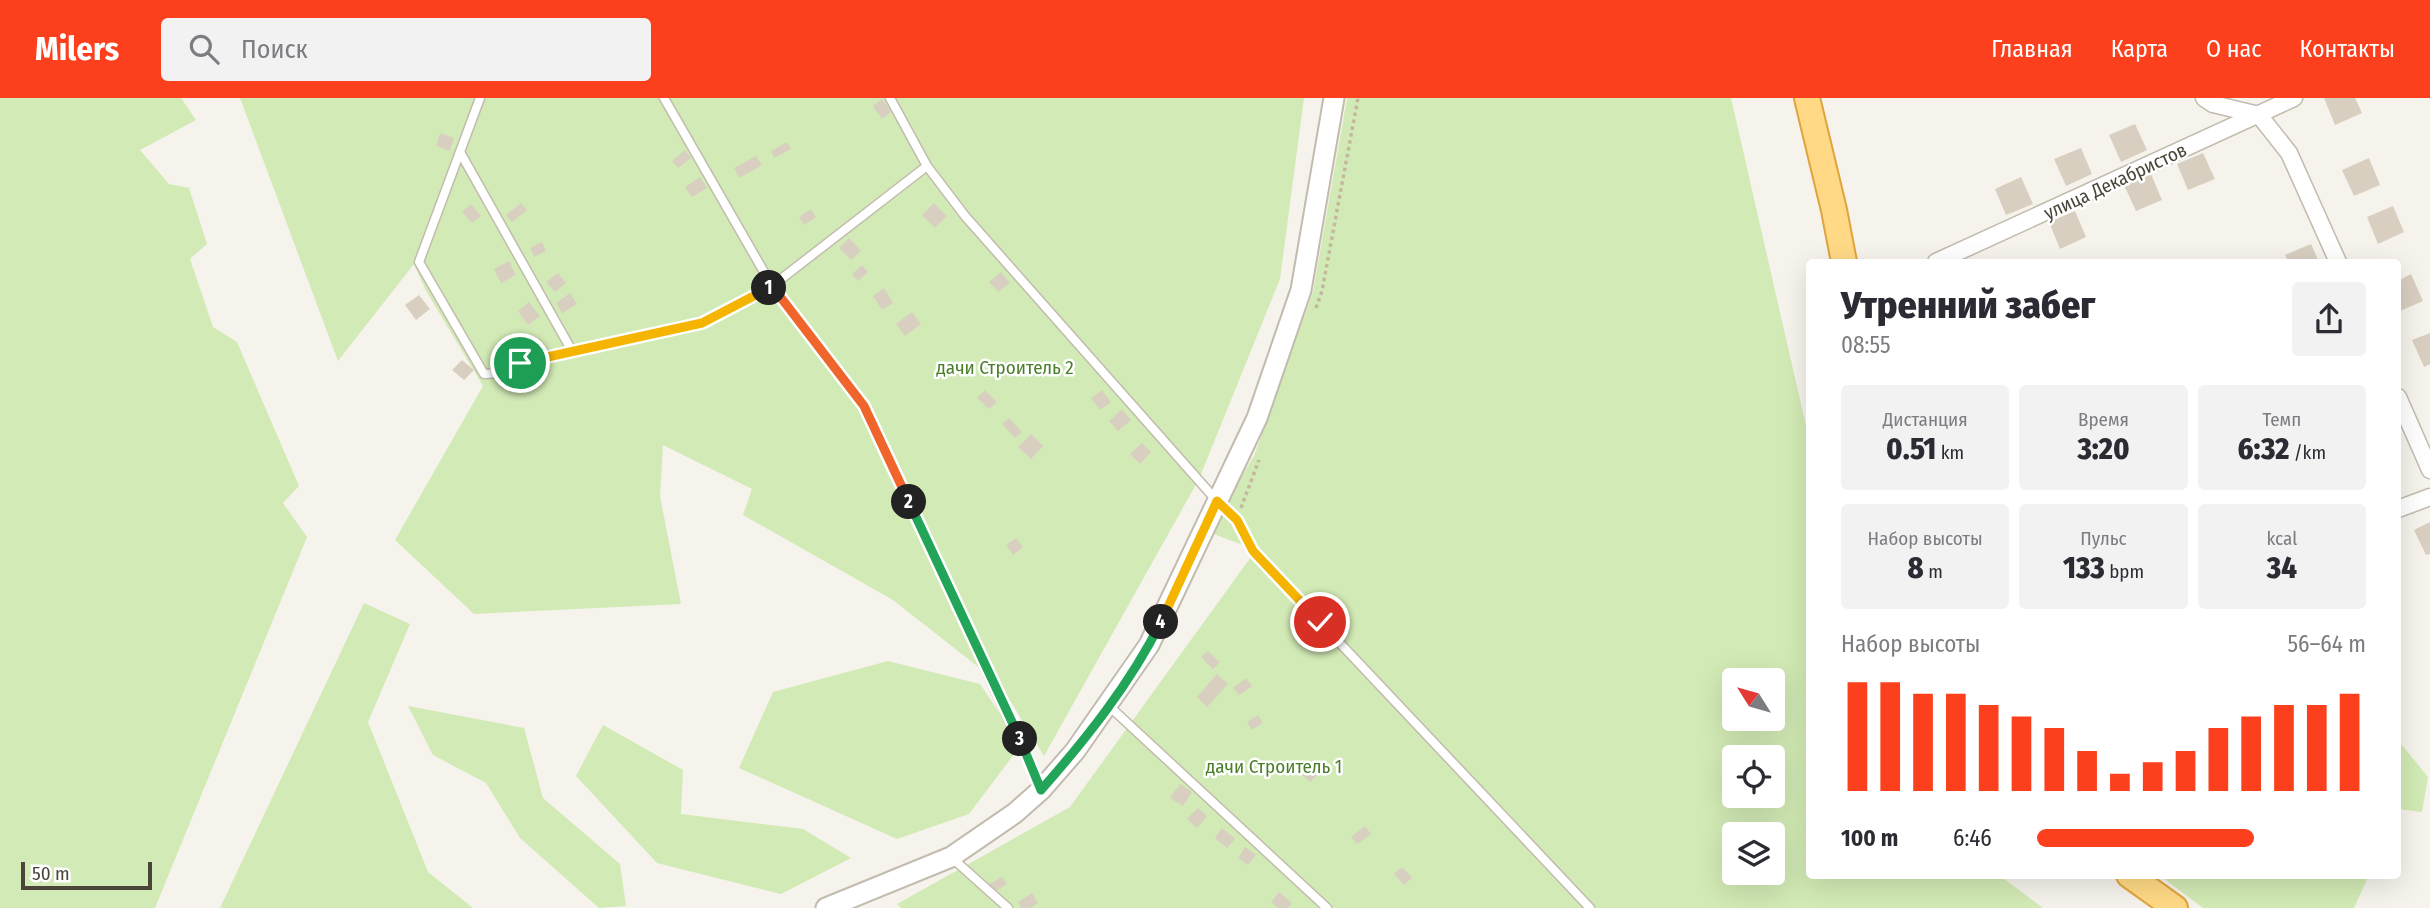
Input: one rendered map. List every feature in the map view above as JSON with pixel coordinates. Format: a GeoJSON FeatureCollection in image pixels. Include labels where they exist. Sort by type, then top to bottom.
{"type":"FeatureCollection","features":[{"type":"Feature","properties":{"kind":"highway"},"geometry":{"type":"LineString","coordinates":[[1807,98],[1843,259]]}},
{"type":"Feature","properties":{"kind":"highway"},"geometry":{"type":"LineString","coordinates":[[2135,879],[2175,908]]}},
{"type":"Feature","properties":{"kind":"street"},"geometry":{"type":"LineString","coordinates":[[826,908],[951,857],[987,834],[1041,790],[1075,751],[1109,706],[1149,645],[1257,418],[1301,290],[1334,98]]}},
{"type":"Feature","properties":{"kind":"street"},"geometry":{"type":"LineString","coordinates":[[2204,98],[2213,104],[2259,115],[2289,153],[2337,259]]}},
{"type":"Feature","properties":{"kind":"street","name":"улица Декабристов"},"geometry":{"type":"LineString","coordinates":[[1943,259],[2294,98]]}},
{"type":"Feature","properties":{"kind":"street"},"geometry":{"type":"LineString","coordinates":[[2401,404],[2430,470]]}},
{"type":"Feature","properties":{"kind":"street"},"geometry":{"type":"LineString","coordinates":[[2401,508],[2430,497]]}},
{"type":"Feature","properties":{"kind":"lane"},"geometry":{"type":"LineString","coordinates":[[480,98],[419,262],[484,374],[503,373],[520,363],[702,323],[772,286],[927,166]]}},
{"type":"Feature","properties":{"kind":"lane"},"geometry":{"type":"LineString","coordinates":[[664,98],[772,286],[864,406],[1041,790]]}},
{"type":"Feature","properties":{"kind":"lane"},"geometry":{"type":"LineString","coordinates":[[890,98],[927,166],[965,216],[1217,501],[1237,520],[1253,551],[1590,908]]}},
{"type":"Feature","properties":{"kind":"lane"},"geometry":{"type":"LineString","coordinates":[[460,152],[572,351]]}},
{"type":"Feature","properties":{"kind":"lane"},"geometry":{"type":"LineString","coordinates":[[1109,706],[1327,908]]}},
{"type":"Feature","properties":{"kind":"lane"},"geometry":{"type":"LineString","coordinates":[[951,857],[1009,908]]}},
{"type":"Feature","properties":{"kind":"green space"},"geometry":{"type":"Polygon","coordinates":[[[0,98],[181,98],[196,120],[140,150],[169,184],[189,188],[207,244],[190,259],[213,327],[237,342],[299,486],[283,503],[307,537],[155,908],[0,908],[0,98]]]}},
{"type":"Feature","properties":{"kind":"green space","name":"дачи Строитель 2"},"geometry":{"type":"Polygon","coordinates":[[[240,98],[1304,98],[1280,279],[1199,479],[1044,756],[1000,684],[893,600],[743,515],[752,489],[663,445],[660,496],[681,604],[474,614],[395,540],[483,386],[425,289],[414,264],[338,361],[240,98]]]}},
{"type":"Feature","properties":{"kind":"green space","name":"дачи Строитель 1"},"geometry":{"type":"Polygon","coordinates":[[[1347,98],[1731,98],[1806,426],[1806,879],[2004,879],[2043,908],[901,908],[897,904],[1070,807],[1256,550],[1211,533],[1228,498],[1254,456],[1313,292],[1347,98]]]}},
{"type":"Feature","properties":{"kind":"green space"},"geometry":{"type":"Polygon","coordinates":[[[364,603],[410,624],[368,722],[428,872],[473,908],[220,908],[364,603]]]}},
{"type":"Feature","properties":{"kind":"green space"},"geometry":{"type":"Polygon","coordinates":[[[888,661],[980,684],[1021,745],[969,814],[897,839],[739,768],[773,692],[888,661]]]}},
{"type":"Feature","properties":{"kind":"green space"},"geometry":{"type":"Polygon","coordinates":[[[408,706],[524,728],[543,798],[620,864],[626,906],[599,908],[520,838],[486,783],[433,755],[408,706]]]}},
{"type":"Feature","properties":{"kind":"green space"},"geometry":{"type":"Polygon","coordinates":[[[603,725],[683,770],[681,814],[803,829],[851,858],[781,894],[657,863],[576,776],[603,725]]]}},
{"type":"Feature","properties":{"kind":"green space"},"geometry":{"type":"Polygon","coordinates":[[[2401,744],[2428,777],[2422,812],[2401,809],[2401,744]]]}},
{"type":"Feature","properties":{"kind":"green space"},"geometry":{"type":"Polygon","coordinates":[[[2164,879],[2367,879],[2354,908],[2203,908],[2164,879]]]}},
{"type":"Feature","properties":{"kind":"building"},"geometry":{"type":"Polygon","coordinates":[[[2324,98],[2355,98],[2362,113],[2335,125],[2324,98]]]}},
{"type":"Feature","properties":{"kind":"building"},"geometry":{"type":"Polygon","coordinates":[[[882,99],[891,112],[882,119],[873,106],[882,99]]]}},
{"type":"Feature","properties":{"kind":"building"},"geometry":{"type":"Polygon","coordinates":[[[2135,124],[2147,150],[2121,162],[2109,135],[2135,124]]]}},
{"type":"Feature","properties":{"kind":"building"},"geometry":{"type":"Polygon","coordinates":[[[440,133],[454,138],[450,151],[436,146],[440,133]]]}},
{"type":"Feature","properties":{"kind":"building"},"geometry":{"type":"Polygon","coordinates":[[[787,142],[791,149],[774,158],[771,151],[787,142]]]}},
{"type":"Feature","properties":{"kind":"building"},"geometry":{"type":"Polygon","coordinates":[[[2081,148],[2092,174],[2066,186],[2054,159],[2081,148]]]}},
{"type":"Feature","properties":{"kind":"building"},"geometry":{"type":"Polygon","coordinates":[[[685,150],[691,158],[678,168],[672,161],[685,150]]]}},
{"type":"Feature","properties":{"kind":"building"},"geometry":{"type":"Polygon","coordinates":[[[2203,153],[2215,179],[2188,190],[2177,164],[2203,153]]]}},
{"type":"Feature","properties":{"kind":"building"},"geometry":{"type":"Polygon","coordinates":[[[756,156],[762,165],[739,178],[734,168],[756,156]]]}},
{"type":"Feature","properties":{"kind":"building"},"geometry":{"type":"Polygon","coordinates":[[[2369,158],[2380,185],[2354,196],[2342,170],[2369,158]]]}},
{"type":"Feature","properties":{"kind":"building"},"geometry":{"type":"Polygon","coordinates":[[[2151,174],[2162,200],[2136,211],[2124,185],[2151,174]]]}},
{"type":"Feature","properties":{"kind":"building"},"geometry":{"type":"Polygon","coordinates":[[[700,177],[707,188],[692,197],[685,187],[700,177]]]}},
{"type":"Feature","properties":{"kind":"building"},"geometry":{"type":"Polygon","coordinates":[[[2021,177],[2033,204],[2006,215],[1995,189],[2021,177]]]}},
{"type":"Feature","properties":{"kind":"building"},"geometry":{"type":"Polygon","coordinates":[[[521,203],[527,210],[512,222],[506,215],[521,203]]]}},
{"type":"Feature","properties":{"kind":"building"},"geometry":{"type":"Polygon","coordinates":[[[934,203],[947,216],[935,228],[922,215],[934,203]]]}},
{"type":"Feature","properties":{"kind":"building"},"geometry":{"type":"Polygon","coordinates":[[[471,204],[481,216],[472,223],[462,212],[471,204]]]}},
{"type":"Feature","properties":{"kind":"building"},"geometry":{"type":"Polygon","coordinates":[[[2393,206],[2404,232],[2378,244],[2367,217],[2393,206]]]}},
{"type":"Feature","properties":{"kind":"building"},"geometry":{"type":"Polygon","coordinates":[[[811,209],[816,217],[804,225],[799,217],[811,209]]]}},
{"type":"Feature","properties":{"kind":"building"},"geometry":{"type":"Polygon","coordinates":[[[2075,211],[2086,237],[2060,249],[2049,222],[2075,211]]]}},
{"type":"Feature","properties":{"kind":"building"},"geometry":{"type":"Polygon","coordinates":[[[849,238],[861,251],[851,260],[839,248],[849,238]]]}},
{"type":"Feature","properties":{"kind":"building"},"geometry":{"type":"Polygon","coordinates":[[[542,242],[546,251],[534,257],[530,248],[542,242]]]}},
{"type":"Feature","properties":{"kind":"building"},"geometry":{"type":"Polygon","coordinates":[[[2311,244],[2318,259],[2287,259],[2285,255],[2311,244]]]}},
{"type":"Feature","properties":{"kind":"building"},"geometry":{"type":"Polygon","coordinates":[[[509,261],[516,275],[501,283],[494,269],[509,261]]]}},
{"type":"Feature","properties":{"kind":"building"},"geometry":{"type":"Polygon","coordinates":[[[862,265],[868,272],[858,281],[852,274],[862,265]]]}},
{"type":"Feature","properties":{"kind":"building"},"geometry":{"type":"Polygon","coordinates":[[[1001,272],[1010,283],[998,292],[989,282],[1001,272]]]}},
{"type":"Feature","properties":{"kind":"building"},"geometry":{"type":"Polygon","coordinates":[[[558,273],[566,283],[555,292],[546,282],[558,273]]]}},
{"type":"Feature","properties":{"kind":"building"},"geometry":{"type":"Polygon","coordinates":[[[2411,274],[2423,301],[2401,311],[2401,279],[2411,274]]]}},
{"type":"Feature","properties":{"kind":"building"},"geometry":{"type":"Polygon","coordinates":[[[884,288],[893,303],[882,310],[873,296],[884,288]]]}},
{"type":"Feature","properties":{"kind":"building"},"geometry":{"type":"Polygon","coordinates":[[[570,293],[577,304],[562,313],[556,303],[570,293]]]}},
{"type":"Feature","properties":{"kind":"building"},"geometry":{"type":"Polygon","coordinates":[[[419,295],[430,309],[416,320],[405,305],[419,295]]]}},
{"type":"Feature","properties":{"kind":"building"},"geometry":{"type":"Polygon","coordinates":[[[529,302],[540,316],[528,325],[518,311],[529,302]]]}},
{"type":"Feature","properties":{"kind":"building"},"geometry":{"type":"Polygon","coordinates":[[[912,312],[921,324],[905,336],[896,324],[912,312]]]}},
{"type":"Feature","properties":{"kind":"building"},"geometry":{"type":"Polygon","coordinates":[[[2430,333],[2430,364],[2424,367],[2412,340],[2430,333]]]}},
{"type":"Feature","properties":{"kind":"building"},"geometry":{"type":"Polygon","coordinates":[[[462,360],[474,370],[464,380],[452,370],[462,360]]]}},
{"type":"Feature","properties":{"kind":"building"},"geometry":{"type":"Polygon","coordinates":[[[985,390],[997,402],[989,409],[977,398],[985,390]]]}},
{"type":"Feature","properties":{"kind":"building"},"geometry":{"type":"Polygon","coordinates":[[[1102,390],[1111,402],[1100,410],[1091,398],[1102,390]]]}},
{"type":"Feature","properties":{"kind":"building"},"geometry":{"type":"Polygon","coordinates":[[[1122,409],[1131,420],[1118,431],[1109,421],[1122,409]]]}},
{"type":"Feature","properties":{"kind":"building"},"geometry":{"type":"Polygon","coordinates":[[[1009,418],[1022,432],[1015,438],[1002,424],[1009,418]]]}},
{"type":"Feature","properties":{"kind":"building"},"geometry":{"type":"Polygon","coordinates":[[[1031,434],[1043,446],[1031,459],[1018,447],[1031,434]]]}},
{"type":"Feature","properties":{"kind":"building"},"geometry":{"type":"Polygon","coordinates":[[[1142,443],[1151,452],[1140,464],[1130,454],[1142,443]]]}},
{"type":"Feature","properties":{"kind":"building"},"geometry":{"type":"Polygon","coordinates":[[[2430,522],[2430,554],[2426,555],[2414,530],[2430,522]]]}},
{"type":"Feature","properties":{"kind":"building"},"geometry":{"type":"Polygon","coordinates":[[[1016,538],[1023,547],[1013,555],[1006,545],[1016,538]]]}},
{"type":"Feature","properties":{"kind":"building"},"geometry":{"type":"Polygon","coordinates":[[[1208,651],[1220,662],[1213,669],[1201,657],[1208,651]]]}},
{"type":"Feature","properties":{"kind":"building"},"geometry":{"type":"Polygon","coordinates":[[[1217,674],[1228,684],[1207,707],[1197,697],[1217,674]]]}},
{"type":"Feature","properties":{"kind":"building"},"geometry":{"type":"Polygon","coordinates":[[[1246,678],[1252,686],[1239,695],[1233,688],[1246,678]]]}},
{"type":"Feature","properties":{"kind":"building"},"geometry":{"type":"Polygon","coordinates":[[[1258,715],[1263,723],[1252,730],[1247,722],[1258,715]]]}},
{"type":"Feature","properties":{"kind":"building"},"geometry":{"type":"Polygon","coordinates":[[[1312,765],[1320,772],[1310,782],[1302,775],[1312,765]]]}},
{"type":"Feature","properties":{"kind":"building"},"geometry":{"type":"Polygon","coordinates":[[[1180,784],[1192,792],[1183,806],[1170,798],[1180,784]]]}},
{"type":"Feature","properties":{"kind":"building"},"geometry":{"type":"Polygon","coordinates":[[[1198,808],[1207,816],[1197,828],[1187,819],[1198,808]]]}},
{"type":"Feature","properties":{"kind":"building"},"geometry":{"type":"Polygon","coordinates":[[[1365,826],[1371,834],[1357,844],[1351,837],[1365,826]]]}},
{"type":"Feature","properties":{"kind":"building"},"geometry":{"type":"Polygon","coordinates":[[[1222,828],[1235,839],[1227,848],[1215,838],[1222,828]]]}},
{"type":"Feature","properties":{"kind":"building"},"geometry":{"type":"Polygon","coordinates":[[[1245,847],[1256,855],[1248,865],[1238,858],[1245,847]]]}},
{"type":"Feature","properties":{"kind":"building"},"geometry":{"type":"Polygon","coordinates":[[[1402,867],[1412,878],[1404,885],[1394,874],[1402,867]]]}},
{"type":"Feature","properties":{"kind":"building"},"geometry":{"type":"Polygon","coordinates":[[[1002,877],[1007,884],[993,893],[988,885],[1002,877]]]}},
{"type":"Feature","properties":{"kind":"building"},"geometry":{"type":"Polygon","coordinates":[[[1279,892],[1292,903],[1288,908],[1278,908],[1271,902],[1279,892]]]}},
{"type":"Feature","properties":{"kind":"building"},"geometry":{"type":"Polygon","coordinates":[[[1032,893],[1038,903],[1030,908],[1021,908],[1018,902],[1032,893]]]}},
{"type":"Feature","properties":{"kind":"route"},"geometry":{"type":"LineString","coordinates":[[520,363],[702,323],[772,286],[864,406],[1041,790],[1109,706],[1149,645],[1217,501],[1237,520],[1253,551],[1320,622]]}}]}
